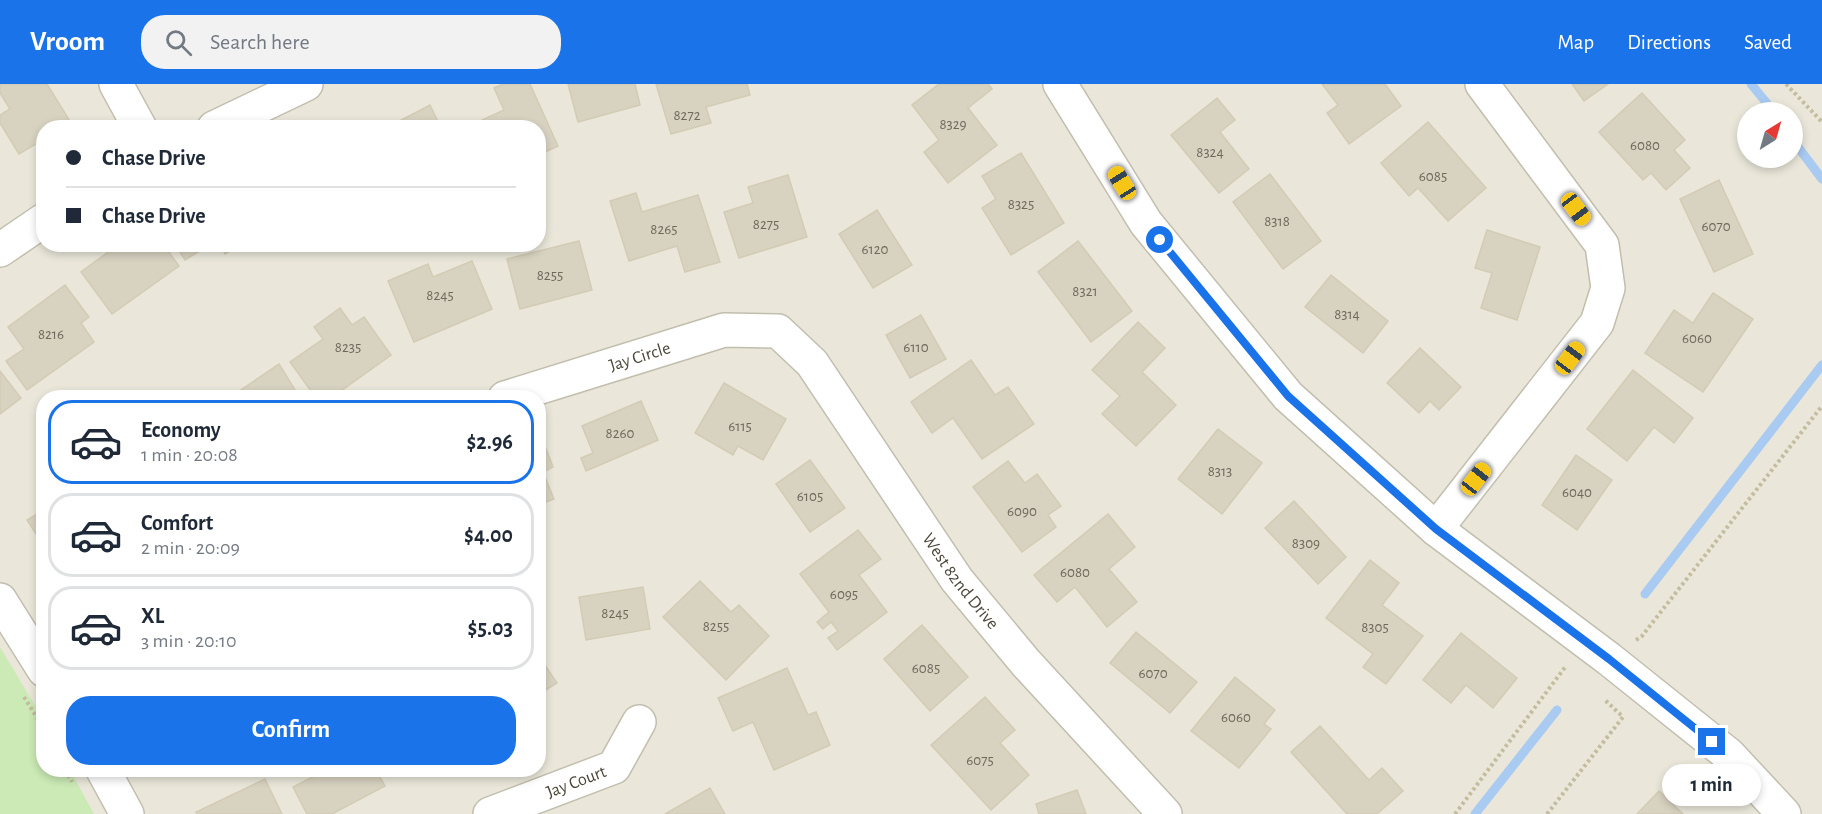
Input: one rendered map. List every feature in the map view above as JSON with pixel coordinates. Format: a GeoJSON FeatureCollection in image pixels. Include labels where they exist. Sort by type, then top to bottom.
{"type":"FeatureCollection","features":[{"type":"Feature","properties":{"kind":"street"},"geometry":{"type":"LineString","coordinates":[[116,84],[136,120]]}},
{"type":"Feature","properties":{"kind":"street"},"geometry":{"type":"LineString","coordinates":[[231,120],[306,84]]}},
{"type":"Feature","properties":{"kind":"street"},"geometry":{"type":"LineString","coordinates":[[1060,84],[1146,223],[1288,396],[1436,529],[1609,659],[1729,755],[1784,814]]}},
{"type":"Feature","properties":{"kind":"street"},"geometry":{"type":"LineString","coordinates":[[1436,529],[1597,323],[1608,288],[1602,245],[1482,84]]}},
{"type":"Feature","properties":{"kind":"street"},"geometry":{"type":"LineString","coordinates":[[0,250],[36,225]]}},
{"type":"Feature","properties":{"kind":"street","name":"Jay Circle"},"geometry":{"type":"LineString","coordinates":[[531,390],[724,330],[778,331]]}},
{"type":"Feature","properties":{"kind":"street","name":"West 82nd Drive"},"geometry":{"type":"LineString","coordinates":[[778,331],[812,363],[957,580],[1026,663],[1166,814]]}},
{"type":"Feature","properties":{"kind":"street"},"geometry":{"type":"LineString","coordinates":[[0,600],[36,653]]}},
{"type":"Feature","properties":{"kind":"street","name":"Jay Court"},"geometry":{"type":"LineString","coordinates":[[490,814],[614,767],[639,722]]}},
{"type":"Feature","properties":{"kind":"street"},"geometry":{"type":"LineString","coordinates":[[107,777],[127,814]]}},
{"type":"Feature","properties":{"kind":"path"},"geometry":{"type":"LineString","coordinates":[[1786,84],[1822,122]]}},
{"type":"Feature","properties":{"kind":"path"},"geometry":{"type":"LineString","coordinates":[[1455,814],[1567,664],[1609,659],[1642,636],[1822,406]]}},
{"type":"Feature","properties":{"kind":"path"},"geometry":{"type":"LineString","coordinates":[[1567,664],[1575,672]]}},
{"type":"Feature","properties":{"kind":"path"},"geometry":{"type":"LineString","coordinates":[[1547,814],[1623,717],[1599,694]]}},
{"type":"Feature","properties":{"kind":"shaded area"},"geometry":{"type":"Polygon","coordinates":[[[0,84],[1822,84],[1822,814],[0,814],[0,84]]]}},
{"type":"Feature","properties":{"kind":"green space"},"geometry":{"type":"Polygon","coordinates":[[[0,647],[36,707],[36,777],[74,777],[94,814],[0,814],[0,647]]]}},
{"type":"Feature","properties":{"kind":"building"},"geometry":{"type":"Polygon","coordinates":[[[0,84],[47,84],[69,120],[36,120],[36,144],[19,154],[0,123],[0,115],[10,109],[0,93],[0,84]]]}},
{"type":"Feature","properties":{"kind":"building"},"geometry":{"type":"Polygon","coordinates":[[[503,84],[530,84],[558,146],[546,151],[546,120],[482,120],[504,110],[494,88],[503,84]]]}},
{"type":"Feature","properties":{"kind":"building"},"geometry":{"type":"Polygon","coordinates":[[[568,84],[635,84],[640,105],[578,122],[568,84]]]}},
{"type":"Feature","properties":{"kind":"building"},"geometry":{"type":"Polygon","coordinates":[[[656,84],[747,84],[750,95],[706,107],[711,123],[671,134],[656,84]]]}},
{"type":"Feature","properties":{"kind":"building"},"geometry":{"type":"Polygon","coordinates":[[[939,84],[988,84],[992,89],[968,108],[997,145],[948,183],[924,152],[939,140],[912,105],[939,84]]]}},
{"type":"Feature","properties":{"kind":"building"},"geometry":{"type":"Polygon","coordinates":[[[1322,84],[1385,84],[1401,106],[1349,144],[1327,113],[1338,105],[1322,84]]]}},
{"type":"Feature","properties":{"kind":"building"},"geometry":{"type":"Polygon","coordinates":[[[1572,84],[1608,84],[1584,101],[1572,84]]]}},
{"type":"Feature","properties":{"kind":"building"},"geometry":{"type":"Polygon","coordinates":[[[1642,93],[1685,140],[1674,150],[1690,168],[1666,190],[1651,173],[1643,180],[1599,132],[1642,93]]]}},
{"type":"Feature","properties":{"kind":"building"},"geometry":{"type":"Polygon","coordinates":[[[1217,98],[1235,120],[1220,132],[1249,169],[1219,193],[1171,135],[1217,98]]]}},
{"type":"Feature","properties":{"kind":"building"},"geometry":{"type":"Polygon","coordinates":[[[430,105],[437,120],[401,120],[430,105]]]}},
{"type":"Feature","properties":{"kind":"building"},"geometry":{"type":"Polygon","coordinates":[[[1428,122],[1486,188],[1448,221],[1418,188],[1409,196],[1381,163],[1428,122]]]}},
{"type":"Feature","properties":{"kind":"building"},"geometry":{"type":"Polygon","coordinates":[[[1021,153],[1064,223],[1011,255],[982,208],[996,199],[982,176],[1021,153]]]}},
{"type":"Feature","properties":{"kind":"building"},"geometry":{"type":"Polygon","coordinates":[[[1270,174],[1321,241],[1283,269],[1233,202],[1270,174]]]}},
{"type":"Feature","properties":{"kind":"building"},"geometry":{"type":"Polygon","coordinates":[[[788,175],[807,237],[739,258],[724,212],[753,203],[748,187],[788,175]]]}},
{"type":"Feature","properties":{"kind":"building"},"geometry":{"type":"Polygon","coordinates":[[[1719,180],[1753,254],[1714,272],[1680,199],[1719,180]]]}},
{"type":"Feature","properties":{"kind":"building"},"geometry":{"type":"Polygon","coordinates":[[[636,193],[642,212],[698,195],[720,262],[685,272],[677,246],[629,261],[610,201],[636,193]]]}},
{"type":"Feature","properties":{"kind":"building"},"geometry":{"type":"Polygon","coordinates":[[[877,210],[912,265],[873,288],[839,234],[877,210]]]}},
{"type":"Feature","properties":{"kind":"building"},"geometry":{"type":"Polygon","coordinates":[[[1487,230],[1540,247],[1517,320],[1481,308],[1492,273],[1475,268],[1487,230]]]}},
{"type":"Feature","properties":{"kind":"building"},"geometry":{"type":"Polygon","coordinates":[[[579,241],[592,290],[520,309],[507,259],[535,252],[546,252],[546,249],[579,241]]]}},
{"type":"Feature","properties":{"kind":"building"},"geometry":{"type":"Polygon","coordinates":[[[1078,241],[1132,311],[1091,342],[1038,272],[1078,241]]]}},
{"type":"Feature","properties":{"kind":"building"},"geometry":{"type":"Polygon","coordinates":[[[108,252],[169,252],[179,266],[112,314],[81,272],[108,252]]]}},
{"type":"Feature","properties":{"kind":"building"},"geometry":{"type":"Polygon","coordinates":[[[180,252],[198,252],[185,260],[180,252]]]}},
{"type":"Feature","properties":{"kind":"building"},"geometry":{"type":"Polygon","coordinates":[[[472,261],[492,309],[414,342],[388,281],[428,264],[433,277],[472,261]]]}},
{"type":"Feature","properties":{"kind":"building"},"geometry":{"type":"Polygon","coordinates":[[[1331,275],[1388,321],[1363,353],[1305,307],[1331,275]]]}},
{"type":"Feature","properties":{"kind":"building"},"geometry":{"type":"Polygon","coordinates":[[[65,285],[89,317],[81,323],[94,342],[27,390],[6,361],[24,349],[8,327],[65,285]]]}},
{"type":"Feature","properties":{"kind":"building"},"geometry":{"type":"Polygon","coordinates":[[[1713,293],[1753,319],[1703,392],[1645,353],[1674,310],[1693,323],[1713,293]]]}},
{"type":"Feature","properties":{"kind":"building"},"geometry":{"type":"Polygon","coordinates":[[[340,308],[352,325],[364,317],[391,355],[342,390],[310,390],[290,362],[323,339],[314,327],[340,308]]]}},
{"type":"Feature","properties":{"kind":"building"},"geometry":{"type":"Polygon","coordinates":[[[921,315],[946,359],[910,378],[886,335],[921,315]]]}},
{"type":"Feature","properties":{"kind":"building"},"geometry":{"type":"Polygon","coordinates":[[[1138,322],[1165,348],[1142,372],[1176,405],[1136,446],[1102,414],[1120,396],[1092,370],[1138,322]]]}},
{"type":"Feature","properties":{"kind":"building"},"geometry":{"type":"Polygon","coordinates":[[[1420,348],[1461,387],[1439,410],[1430,401],[1419,413],[1387,383],[1420,348]]]}},
{"type":"Feature","properties":{"kind":"building"},"geometry":{"type":"Polygon","coordinates":[[[971,360],[995,395],[1008,387],[1034,424],[982,459],[953,418],[932,433],[911,402],[971,360]]]}},
{"type":"Feature","properties":{"kind":"building"},"geometry":{"type":"Polygon","coordinates":[[[279,364],[295,390],[241,390],[279,364]]]}},
{"type":"Feature","properties":{"kind":"building"},"geometry":{"type":"Polygon","coordinates":[[[1633,370],[1693,418],[1674,443],[1654,427],[1627,461],[1587,429],[1633,370]]]}},
{"type":"Feature","properties":{"kind":"building"},"geometry":{"type":"Polygon","coordinates":[[[0,371],[21,398],[0,414],[0,371]]]}},
{"type":"Feature","properties":{"kind":"building"},"geometry":{"type":"Polygon","coordinates":[[[724,383],[786,419],[763,460],[738,446],[733,455],[695,433],[724,383]]]}},
{"type":"Feature","properties":{"kind":"building"},"geometry":{"type":"Polygon","coordinates":[[[641,401],[658,440],[586,471],[581,458],[593,453],[582,426],[641,401]]]}},
{"type":"Feature","properties":{"kind":"building"},"geometry":{"type":"Polygon","coordinates":[[[1218,429],[1262,463],[1222,514],[1178,479],[1218,429]]]}},
{"type":"Feature","properties":{"kind":"building"},"geometry":{"type":"Polygon","coordinates":[[[546,449],[553,467],[546,470],[546,449]]]}},
{"type":"Feature","properties":{"kind":"building"},"geometry":{"type":"Polygon","coordinates":[[[1576,455],[1612,480],[1577,530],[1542,505],[1576,455]]]}},
{"type":"Feature","properties":{"kind":"building"},"geometry":{"type":"Polygon","coordinates":[[[810,460],[845,508],[810,532],[776,484],[810,460]]]}},
{"type":"Feature","properties":{"kind":"building"},"geometry":{"type":"Polygon","coordinates":[[[1008,461],[1025,483],[1037,474],[1061,506],[1048,515],[1056,527],[1022,552],[973,487],[1008,461]]]}},
{"type":"Feature","properties":{"kind":"building"},"geometry":{"type":"Polygon","coordinates":[[[546,479],[554,499],[546,502],[546,479]]]}},
{"type":"Feature","properties":{"kind":"building"},"geometry":{"type":"Polygon","coordinates":[[[1294,501],[1346,557],[1318,584],[1265,528],[1294,501]]]}},
{"type":"Feature","properties":{"kind":"building"},"geometry":{"type":"Polygon","coordinates":[[[1108,514],[1135,547],[1109,569],[1137,602],[1107,627],[1075,587],[1057,602],[1034,575],[1108,514]]]}},
{"type":"Feature","properties":{"kind":"building"},"geometry":{"type":"Polygon","coordinates":[[[36,515],[36,534],[27,520],[36,515]]]}},
{"type":"Feature","properties":{"kind":"building"},"geometry":{"type":"Polygon","coordinates":[[[858,530],[881,559],[859,575],[887,612],[837,650],[828,638],[838,631],[831,622],[823,629],[817,622],[829,612],[800,574],[858,530]]]}},
{"type":"Feature","properties":{"kind":"building"},"geometry":{"type":"Polygon","coordinates":[[[1370,560],[1399,583],[1382,605],[1423,636],[1386,684],[1363,667],[1373,654],[1326,618],[1370,560]]]}},
{"type":"Feature","properties":{"kind":"building"},"geometry":{"type":"Polygon","coordinates":[[[700,581],[731,612],[739,605],[769,636],[726,680],[663,617],[700,581]]]}},
{"type":"Feature","properties":{"kind":"building"},"geometry":{"type":"Polygon","coordinates":[[[643,587],[650,629],[586,640],[579,597],[643,587]]]}},
{"type":"Feature","properties":{"kind":"building"},"geometry":{"type":"Polygon","coordinates":[[[922,625],[968,677],[930,711],[884,659],[922,625]]]}},
{"type":"Feature","properties":{"kind":"building"},"geometry":{"type":"Polygon","coordinates":[[[1136,632],[1197,682],[1170,713],[1110,663],[1136,632]]]}},
{"type":"Feature","properties":{"kind":"building"},"geometry":{"type":"Polygon","coordinates":[[[1461,633],[1517,678],[1493,708],[1466,685],[1451,703],[1423,680],[1461,633]]]}},
{"type":"Feature","properties":{"kind":"building"},"geometry":{"type":"Polygon","coordinates":[[[546,667],[557,683],[546,690],[546,667]]]}},
{"type":"Feature","properties":{"kind":"building"},"geometry":{"type":"Polygon","coordinates":[[[787,668],[808,715],[816,712],[830,745],[774,770],[753,722],[733,731],[718,698],[787,668]]]}},
{"type":"Feature","properties":{"kind":"building"},"geometry":{"type":"Polygon","coordinates":[[[1235,677],[1275,710],[1264,724],[1271,729],[1239,768],[1191,731],[1235,677]]]}},
{"type":"Feature","properties":{"kind":"building"},"geometry":{"type":"Polygon","coordinates":[[[985,697],[1015,730],[1000,743],[1029,775],[991,810],[931,745],[985,697]]]}},
{"type":"Feature","properties":{"kind":"building"},"geometry":{"type":"Polygon","coordinates":[[[1320,726],[1369,780],[1382,768],[1403,791],[1377,814],[1347,814],[1291,752],[1320,726]]]}},
{"type":"Feature","properties":{"kind":"building"},"geometry":{"type":"Polygon","coordinates":[[[312,777],[380,777],[385,786],[332,814],[307,814],[293,787],[312,777]]]}},
{"type":"Feature","properties":{"kind":"building"},"geometry":{"type":"Polygon","coordinates":[[[265,779],[282,814],[197,814],[196,812],[265,779]]]}},
{"type":"Feature","properties":{"kind":"building"},"geometry":{"type":"Polygon","coordinates":[[[710,788],[725,814],[665,814],[710,788]]]}},
{"type":"Feature","properties":{"kind":"building"},"geometry":{"type":"Polygon","coordinates":[[[1077,790],[1086,814],[1039,814],[1036,804],[1077,790]]]}},
{"type":"Feature","properties":{"kind":"building"},"geometry":{"type":"Polygon","coordinates":[[[1659,791],[1683,814],[1637,814],[1659,791]]]}},
{"type":"Feature","properties":{"kind":"waterway"},"geometry":{"type":"LineString","coordinates":[[1751,84],[1766,102]]}},
{"type":"Feature","properties":{"kind":"waterway"},"geometry":{"type":"LineString","coordinates":[[1803,154],[1822,179]]}},
{"type":"Feature","properties":{"kind":"waterway"},"geometry":{"type":"LineString","coordinates":[[1645,594],[1822,365]]}},
{"type":"Feature","properties":{"kind":"waterway"},"geometry":{"type":"LineString","coordinates":[[1475,814],[1557,710]]}},
{"type":"Feature","properties":{"kind":"route"},"geometry":{"type":"LineString","coordinates":[[1160,240],[1288,396],[1436,529],[1609,659],[1712,742]]}}]}
